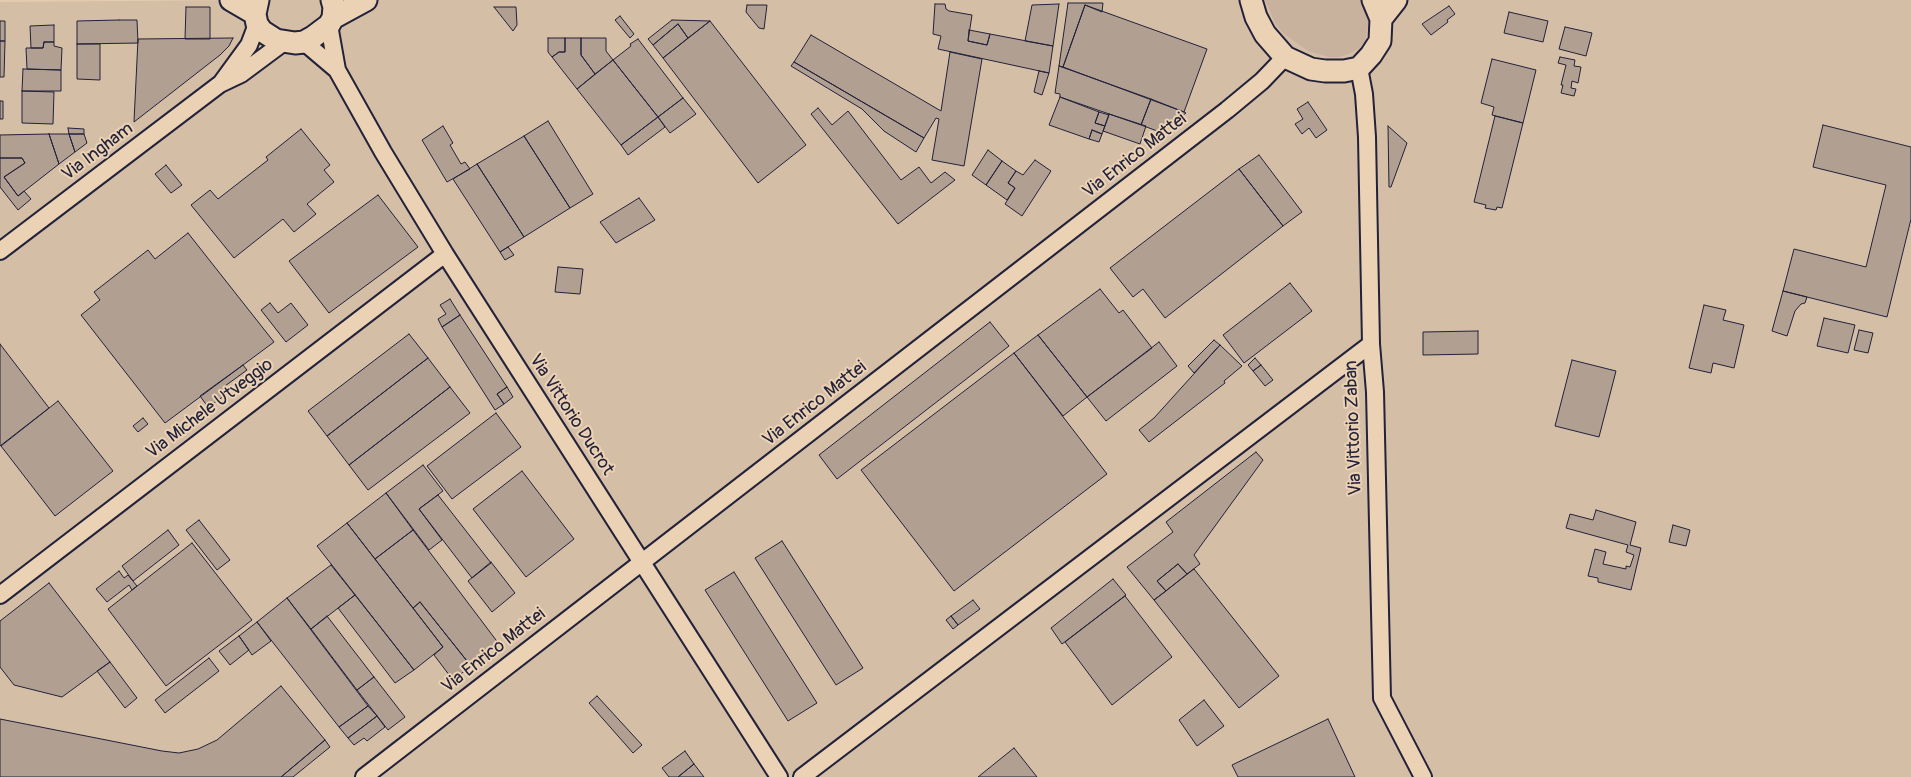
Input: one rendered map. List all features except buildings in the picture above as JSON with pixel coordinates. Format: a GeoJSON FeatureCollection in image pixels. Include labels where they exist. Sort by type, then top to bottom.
{"type":"FeatureCollection","features":[{"type":"Feature","properties":{"kind":"street"},"geometry":{"type":"LineString","coordinates":[[231,0],[257,12],[269,36],[294,42],[337,70]]}},
{"type":"Feature","properties":{"kind":"street"},"geometry":{"type":"LineString","coordinates":[[220,84],[241,74],[294,42],[321,33],[332,14],[366,0]]}},
{"type":"Feature","properties":{"kind":"street"},"geometry":{"type":"LineString","coordinates":[[1238,0],[1253,8],[1265,34],[1285,57],[1311,69],[1325,71],[1344,71],[1359,68],[1372,56],[1380,41],[1377,10],[1396,0]]}},
{"type":"Feature","properties":{"kind":"street"},"geometry":{"type":"LineString","coordinates":[[220,84],[249,45],[257,12]]}},
{"type":"Feature","properties":{"kind":"street"},"geometry":{"type":"LineString","coordinates":[[332,14],[337,70]]}},
{"type":"Feature","properties":{"kind":"street","name":"Via Enrico Mattei"},"geometry":{"type":"LineString","coordinates":[[364,777],[1227,110],[1262,81],[1285,57]]}},
{"type":"Feature","properties":{"kind":"street","name":"Via Vittorio Zaban"},"geometry":{"type":"LineString","coordinates":[[1359,68],[1364,94],[1366,137],[1371,344],[1375,392],[1382,698],[1422,777]]}},
{"type":"Feature","properties":{"kind":"street","name":"Via Vittorio Ducrot"},"geometry":{"type":"LineString","coordinates":[[337,70],[383,152],[445,254],[779,777]]}},
{"type":"Feature","properties":{"kind":"street","name":"Via Ingham"},"geometry":{"type":"LineString","coordinates":[[0,251],[220,84]]}},
{"type":"Feature","properties":{"kind":"street","name":"Via Michele Utveggio"},"geometry":{"type":"LineString","coordinates":[[0,595],[445,254]]}},
{"type":"Feature","properties":{"kind":"street"},"geometry":{"type":"LineString","coordinates":[[802,777],[1371,344]]}},
{"type":"Feature","properties":{"kind":"shaded area"},"geometry":{"type":"Polygon","coordinates":[[[247,0],[1911,0],[1911,777],[0,777],[0,2],[247,0]]]}},
{"type":"Feature","properties":{"kind":"shaded area"},"geometry":{"type":"Polygon","coordinates":[[[1265,0],[1361,0],[1369,22],[1365,41],[1359,48],[1339,57],[1329,57],[1308,51],[1283,33],[1275,23],[1265,0]]]}}]}
